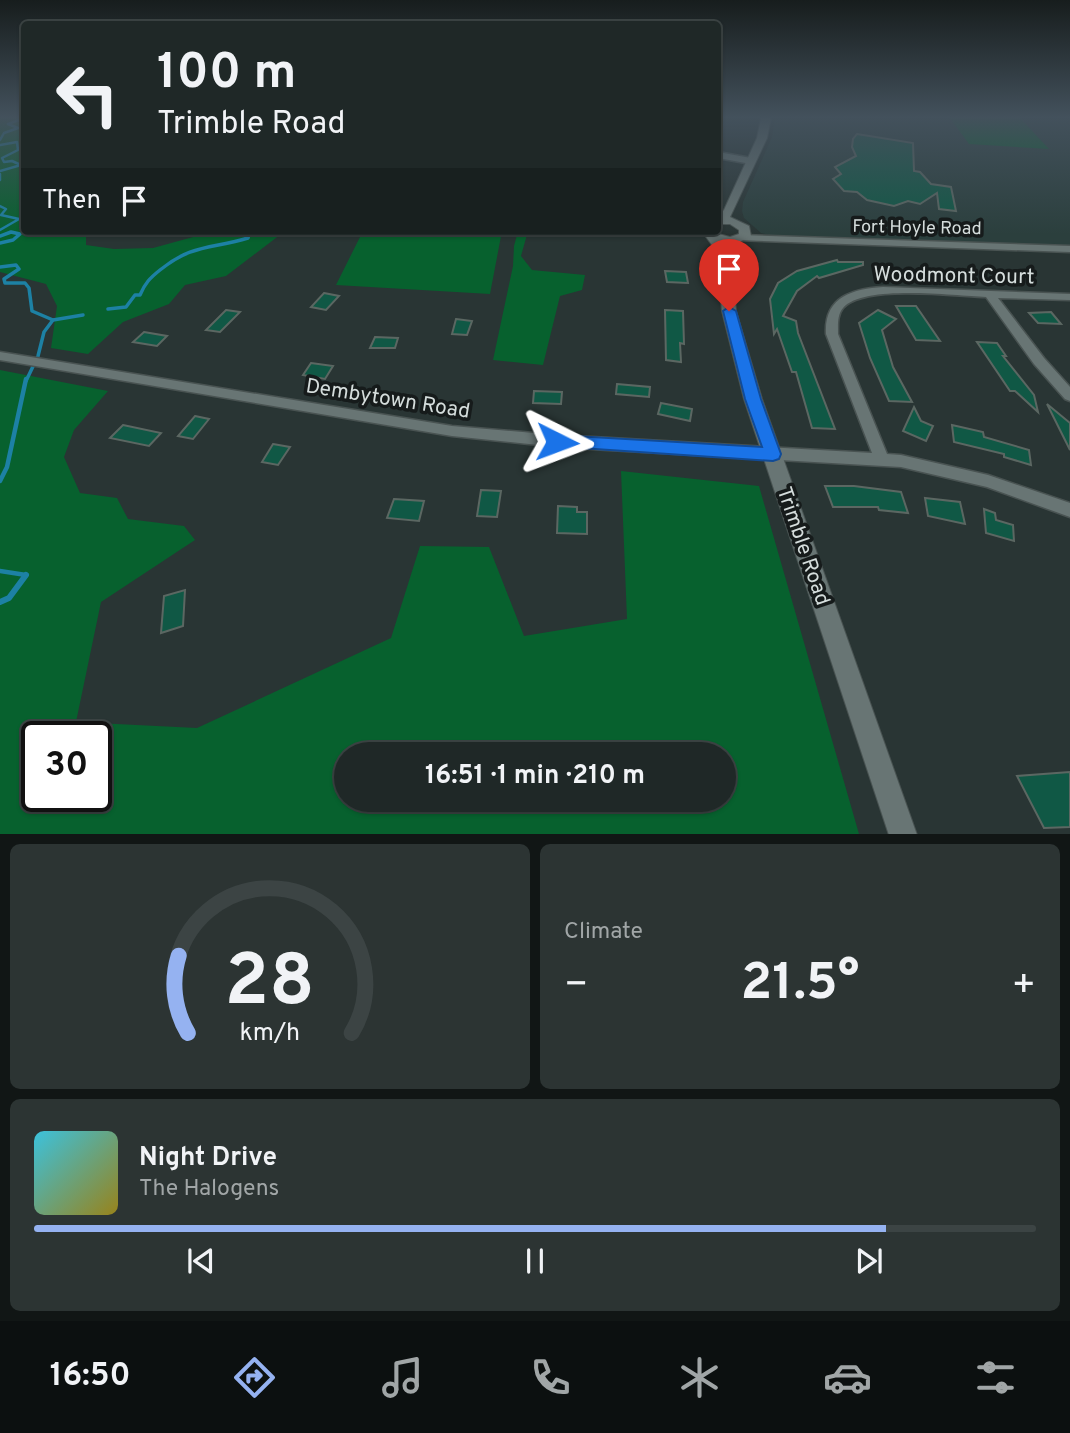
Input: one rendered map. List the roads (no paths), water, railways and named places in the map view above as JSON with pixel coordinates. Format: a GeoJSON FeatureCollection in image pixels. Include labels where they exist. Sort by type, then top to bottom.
{"type":"FeatureCollection","features":[{"type":"Feature","properties":{"kind":"street"},"geometry":{"type":"LineString","coordinates":[[727,157],[751,162]]}},
{"type":"Feature","properties":{"kind":"street"},"geometry":{"type":"LineString","coordinates":[[729,236],[722,217],[753,157]]}},
{"type":"Feature","properties":{"kind":"street","name":"Fort Hoyle Road"},"geometry":{"type":"LineString","coordinates":[[729,236],[815,242],[1070,249]]}},
{"type":"Feature","properties":{"kind":"street","name":"Trimble Road"},"geometry":{"type":"LineString","coordinates":[[729,236],[726,286],[736,340],[903,834]]}},
{"type":"Feature","properties":{"kind":"street","name":"Woodmont Court"},"geometry":{"type":"LineString","coordinates":[[881,458],[834,340],[831,321],[835,310],[849,297],[872,290],[1070,297]]}},
{"type":"Feature","properties":{"kind":"street"},"geometry":{"type":"LineString","coordinates":[[989,294],[1044,368],[1070,397]]}},
{"type":"Feature","properties":{"kind":"street","name":"Dembytown Road"},"geometry":{"type":"LineString","coordinates":[[0,356],[452,431],[557,442],[881,458],[960,473],[1070,510]]}},
{"type":"Feature","properties":{"kind":"waterway"},"geometry":{"type":"LineString","coordinates":[[4,157],[2,158],[4,162],[12,161],[21,165]]}},
{"type":"Feature","properties":{"kind":"waterway"},"geometry":{"type":"LineString","coordinates":[[0,171],[21,165]]}},
{"type":"Feature","properties":{"kind":"waterway"},"geometry":{"type":"LineString","coordinates":[[0,174],[0,180]]}},
{"type":"Feature","properties":{"kind":"waterway"},"geometry":{"type":"LineString","coordinates":[[0,206],[6,209],[1,215],[19,219],[0,230]]}},
{"type":"Feature","properties":{"kind":"waterway"},"geometry":{"type":"LineString","coordinates":[[0,236],[11,232],[20,234],[13,240],[0,243]]}},
{"type":"Feature","properties":{"kind":"waterway"},"geometry":{"type":"LineString","coordinates":[[108,309],[126,307],[135,295],[140,295],[153,276],[182,256],[202,248],[248,238],[249,235]]}},
{"type":"Feature","properties":{"kind":"waterway"},"geometry":{"type":"LineString","coordinates":[[0,267],[16,265],[19,269],[4,279],[5,283],[25,283],[29,288],[32,311],[53,320]]}},
{"type":"Feature","properties":{"kind":"waterway"},"geometry":{"type":"LineString","coordinates":[[53,320],[83,315]]}},
{"type":"Feature","properties":{"kind":"waterway"},"geometry":{"type":"LineString","coordinates":[[26,381],[38,356],[44,332],[53,320]]}},
{"type":"Feature","properties":{"kind":"waterway"},"geometry":{"type":"LineString","coordinates":[[0,481],[7,467],[26,379]]}},
{"type":"Feature","properties":{"kind":"waterway"},"geometry":{"type":"LineString","coordinates":[[0,571],[26,575]]}},
{"type":"Feature","properties":{"kind":"waterway"},"geometry":{"type":"LineString","coordinates":[[0,602],[9,598],[26,575]]}}]}
